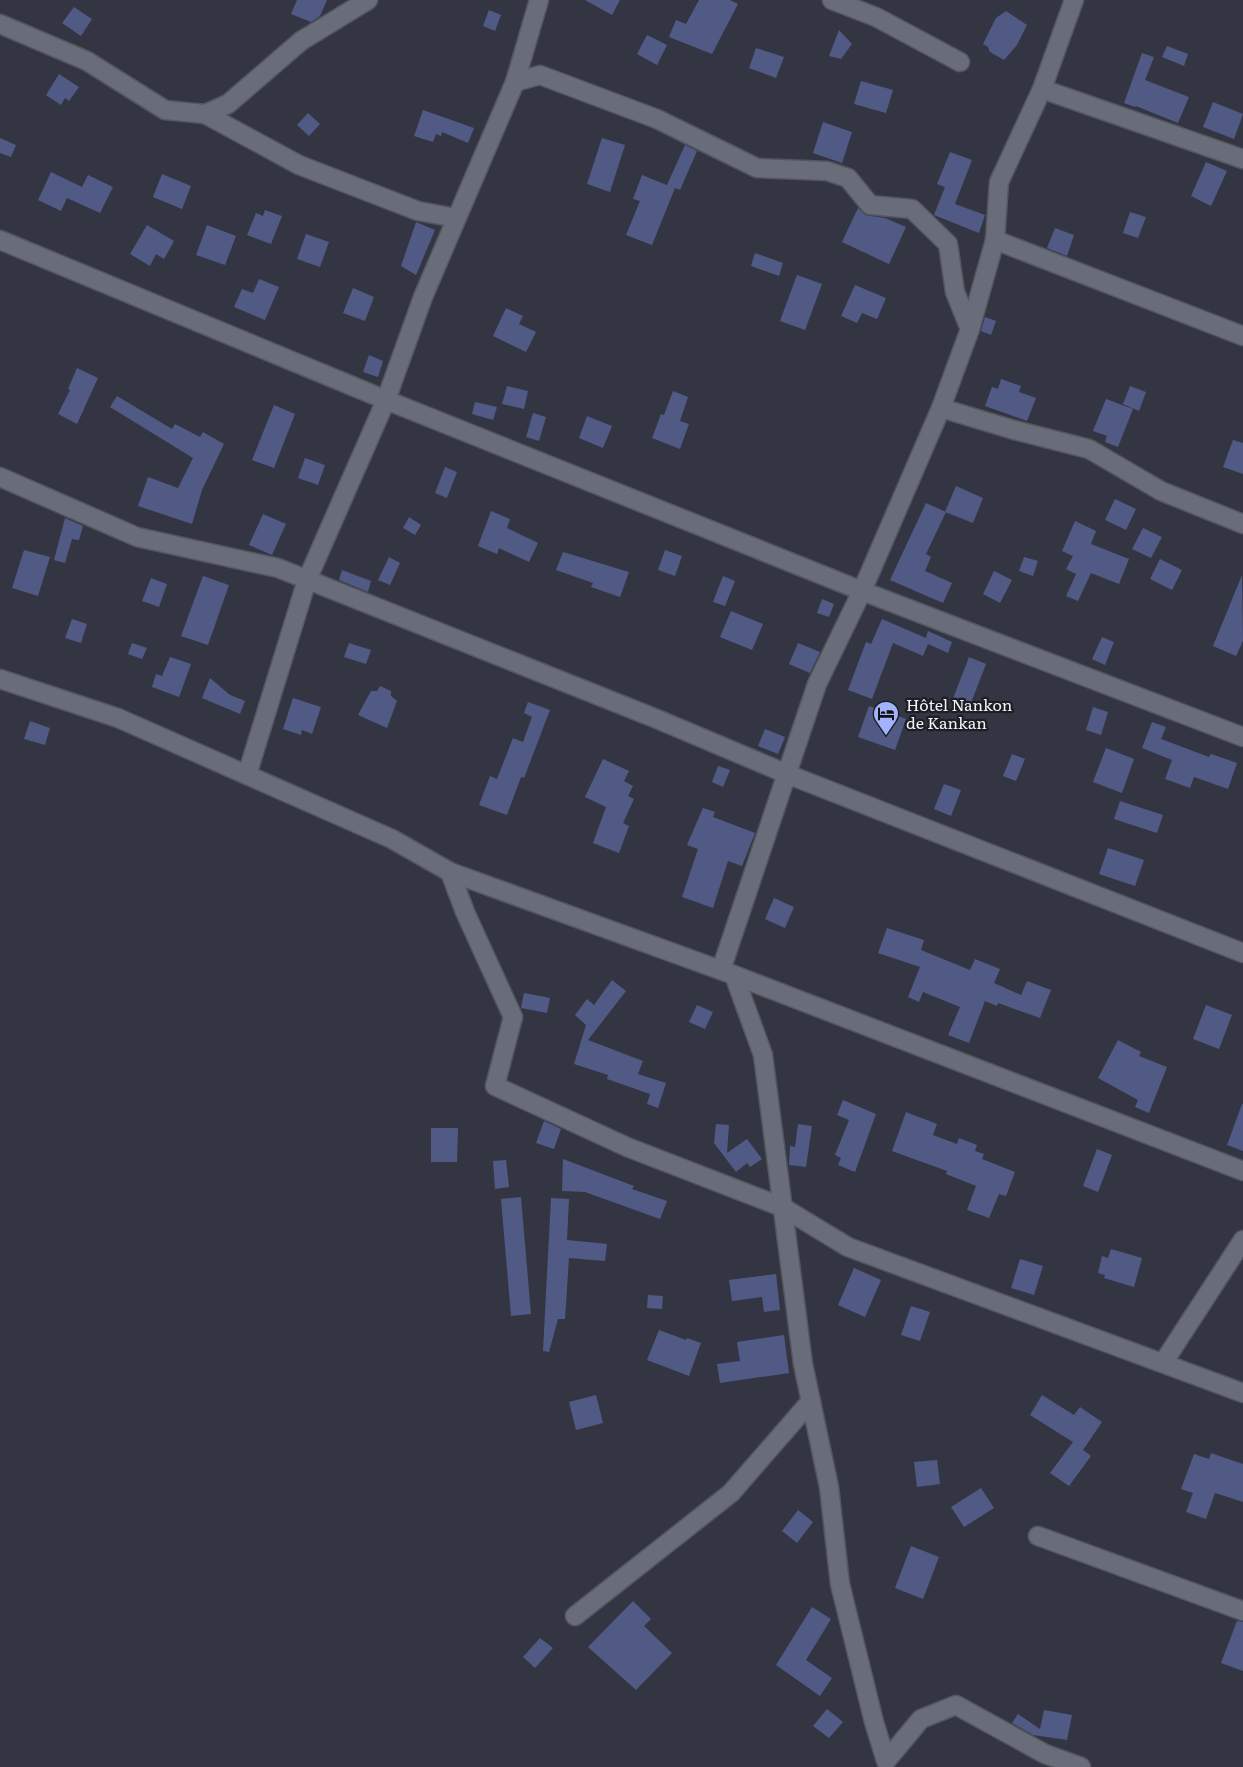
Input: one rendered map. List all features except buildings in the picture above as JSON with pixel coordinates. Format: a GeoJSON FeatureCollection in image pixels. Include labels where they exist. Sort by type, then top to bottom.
{"type":"FeatureCollection","features":[{"type":"Feature","properties":{"kind":"street"},"geometry":{"type":"LineString","coordinates":[[205,114],[228,104],[301,41],[368,0]]}},
{"type":"Feature","properties":{"kind":"street"},"geometry":{"type":"LineString","coordinates":[[247,775],[307,580],[386,400],[423,297],[515,82],[539,0]]}},
{"type":"Feature","properties":{"kind":"street"},"geometry":{"type":"LineString","coordinates":[[832,0],[876,16],[960,62]]}},
{"type":"Feature","properties":{"kind":"street"},"geometry":{"type":"LineString","coordinates":[[885,1764],[840,1584],[829,1487],[803,1364],[763,1055],[727,972],[816,684],[862,591],[941,408],[970,329],[995,240],[999,182],[1042,89],[1074,0]]}},
{"type":"Feature","properties":{"kind":"street"},"geometry":{"type":"LineString","coordinates":[[0,24],[87,61],[165,110],[205,114],[299,165],[418,210],[456,218]]}},
{"type":"Feature","properties":{"kind":"street"},"geometry":{"type":"LineString","coordinates":[[515,82],[540,75],[657,119],[757,168],[827,171],[848,178],[870,205],[912,209],[948,244],[955,292],[970,329]]}},
{"type":"Feature","properties":{"kind":"street"},"geometry":{"type":"LineString","coordinates":[[1042,89],[1243,159]]}},
{"type":"Feature","properties":{"kind":"street"},"geometry":{"type":"LineString","coordinates":[[0,240],[386,400],[862,591],[1243,737]]}},
{"type":"Feature","properties":{"kind":"street"},"geometry":{"type":"LineString","coordinates":[[995,240],[1243,336]]}},
{"type":"Feature","properties":{"kind":"street"},"geometry":{"type":"LineString","coordinates":[[941,408],[1014,430],[1089,448],[1161,491],[1243,524]]}},
{"type":"Feature","properties":{"kind":"street"},"geometry":{"type":"LineString","coordinates":[[0,477],[137,537],[278,568],[657,719],[787,774],[1243,954]]}},
{"type":"Feature","properties":{"kind":"street"},"geometry":{"type":"LineString","coordinates":[[0,679],[118,718],[392,839],[450,872],[727,972],[1243,1171]]}},
{"type":"Feature","properties":{"kind":"street"},"geometry":{"type":"LineString","coordinates":[[450,872],[465,912],[513,1017],[495,1086],[627,1147],[782,1207],[848,1247],[1243,1393]]}},
{"type":"Feature","properties":{"kind":"street"},"geometry":{"type":"LineString","coordinates":[[1163,1363],[1243,1240]]}},
{"type":"Feature","properties":{"kind":"street"},"geometry":{"type":"LineString","coordinates":[[575,1616],[731,1493],[811,1401]]}},
{"type":"Feature","properties":{"kind":"street"},"geometry":{"type":"LineString","coordinates":[[1038,1536],[1243,1611]]}},
{"type":"Feature","properties":{"kind":"street"},"geometry":{"type":"LineString","coordinates":[[885,1764],[921,1719],[956,1705],[1045,1754],[1081,1767]]}},
{"type":"Feature","properties":{"kind":"place","name":"Hôtel Nankon de Kankan"},"geometry":{"type":"Point","coordinates":[886,737]}}]}
